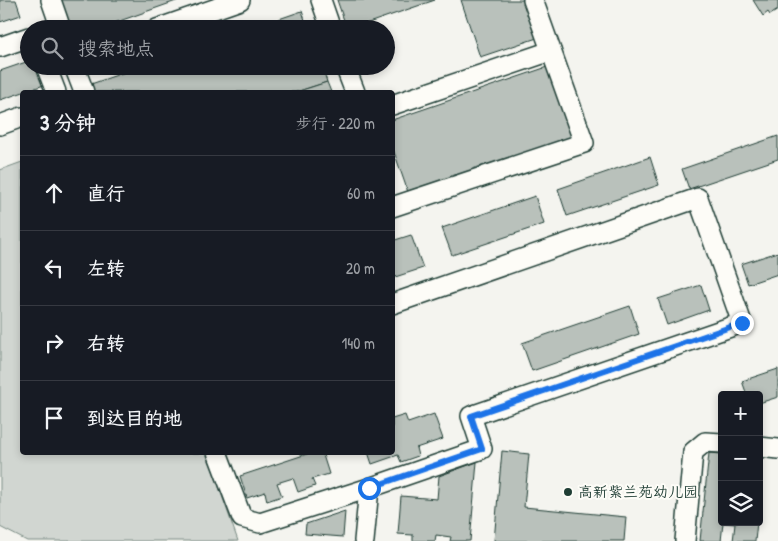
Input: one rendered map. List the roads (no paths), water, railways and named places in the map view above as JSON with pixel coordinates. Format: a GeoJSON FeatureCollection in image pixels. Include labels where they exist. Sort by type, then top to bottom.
{"type":"FeatureCollection","features":[{"type":"Feature","properties":{"kind":"lane"},"geometry":{"type":"LineString","coordinates":[[51,0],[58,20]]}},
{"type":"Feature","properties":{"kind":"lane"},"geometry":{"type":"LineString","coordinates":[[183,20],[240,0]]}},
{"type":"Feature","properties":{"kind":"lane"},"geometry":{"type":"LineString","coordinates":[[321,0],[328,20]]}},
{"type":"Feature","properties":{"kind":"lane"},"geometry":{"type":"LineString","coordinates":[[395,203],[584,143],[533,0]]}},
{"type":"Feature","properties":{"kind":"lane"},"geometry":{"type":"LineString","coordinates":[[0,47],[20,40]]}},
{"type":"Feature","properties":{"kind":"lane"},"geometry":{"type":"LineString","coordinates":[[395,104],[551,51]]}},
{"type":"Feature","properties":{"kind":"lane"},"geometry":{"type":"LineString","coordinates":[[49,75],[55,90]]}},
{"type":"Feature","properties":{"kind":"lane"},"geometry":{"type":"LineString","coordinates":[[77,75],[83,90]]}},
{"type":"Feature","properties":{"kind":"lane"},"geometry":{"type":"LineString","coordinates":[[348,75],[354,90]]}},
{"type":"Feature","properties":{"kind":"lane"},"geometry":{"type":"LineString","coordinates":[[0,125],[20,118]]}},
{"type":"Feature","properties":{"kind":"lane"},"geometry":{"type":"LineString","coordinates":[[218,455],[242,518],[260,523],[482,449],[471,416],[742,323],[698,198],[395,303]]}},
{"type":"Feature","properties":{"kind":"lane"},"geometry":{"type":"LineString","coordinates":[[685,541],[693,452],[705,442],[718,443]]}},
{"type":"Feature","properties":{"kind":"lane"},"geometry":{"type":"LineString","coordinates":[[763,447],[778,449]]}},
{"type":"Feature","properties":{"kind":"lane"},"geometry":{"type":"LineString","coordinates":[[364,541],[369,488]]}},
{"type":"Feature","properties":{"kind":"place","name":"高新紫兰苑幼儿园"},"geometry":{"type":"Point","coordinates":[568,492]}}]}
